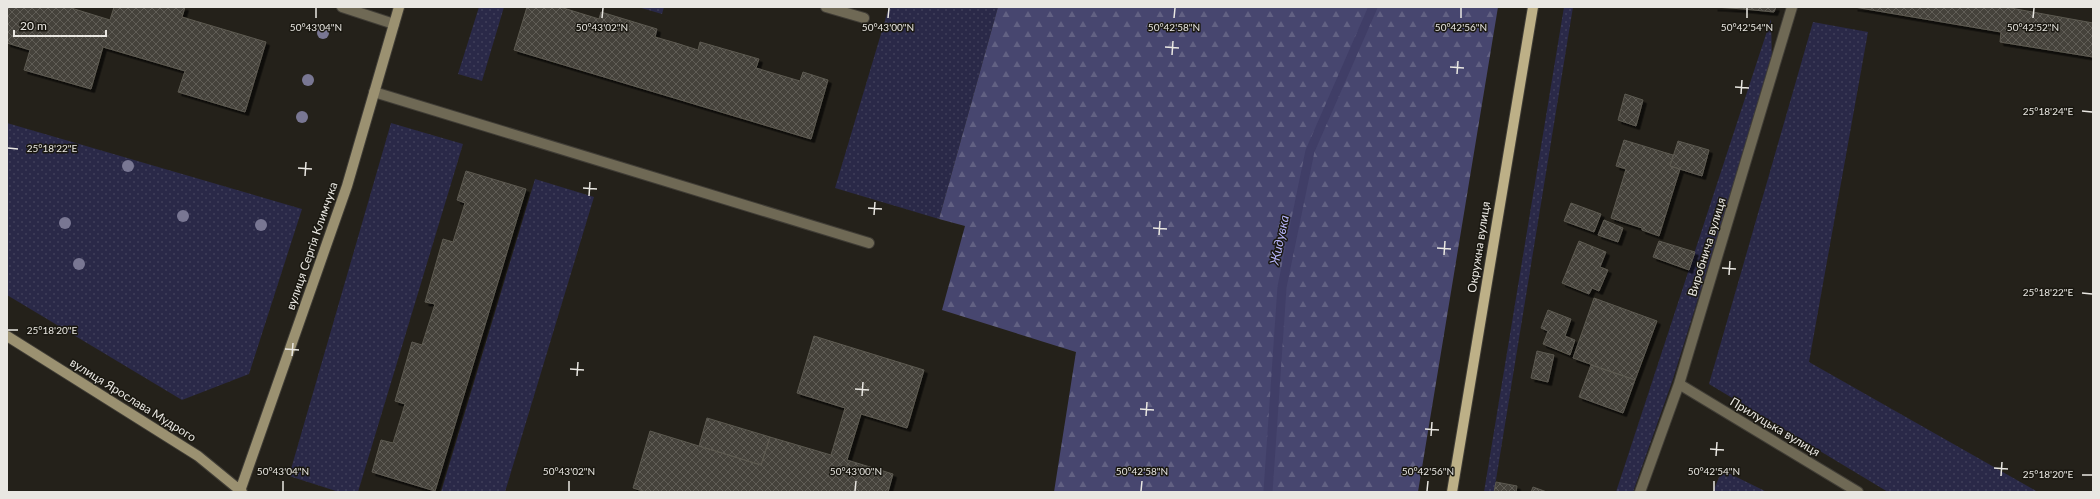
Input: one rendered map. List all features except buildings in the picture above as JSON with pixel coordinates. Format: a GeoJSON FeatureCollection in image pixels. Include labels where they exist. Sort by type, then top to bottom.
{"type":"FeatureCollection","features":[{"type":"Feature","properties":{"kind":"main road","name":"Окружна вулиця"},"geometry":{"type":"LineString","coordinates":[[1452,492],[1533,7]]}},
{"type":"Feature","properties":{"kind":"street"},"geometry":{"type":"LineString","coordinates":[[342,7],[394,24]]}},
{"type":"Feature","properties":{"kind":"street","name":"вулиця Сергія Климчука"},"geometry":{"type":"LineString","coordinates":[[241,491],[347,186],[399,7]]}},
{"type":"Feature","properties":{"kind":"street"},"geometry":{"type":"LineString","coordinates":[[826,7],[864,18]]}},
{"type":"Feature","properties":{"kind":"street","name":"Виробнича вулиця"},"geometry":{"type":"LineString","coordinates":[[1640,492],[1679,384],[1792,7]]}},
{"type":"Feature","properties":{"kind":"street"},"geometry":{"type":"LineString","coordinates":[[374,92],[869,243]]}},
{"type":"Feature","properties":{"kind":"street","name":"вулиця Ярослава Мудрого"},"geometry":{"type":"LineString","coordinates":[[7,336],[198,456],[241,491]]}},
{"type":"Feature","properties":{"kind":"street","name":"Прилуцька вулиця"},"geometry":{"type":"LineString","coordinates":[[1679,384],[1858,492]]}},
{"type":"Feature","properties":{"kind":"shaded area"},"geometry":{"type":"Polygon","coordinates":[[[479,7],[504,7],[482,81],[458,74],[479,7]]]}},
{"type":"Feature","properties":{"kind":"shaded area"},"geometry":{"type":"Polygon","coordinates":[[[638,7],[664,7],[662,14],[638,7]]]}},
{"type":"Feature","properties":{"kind":"shaded area"},"geometry":{"type":"Polygon","coordinates":[[[889,7],[998,7],[939,219],[835,188],[889,7]]]}},
{"type":"Feature","properties":{"kind":"shaded area"},"geometry":{"type":"Polygon","coordinates":[[[1564,7],[1573,7],[1494,492],[1484,492],[1564,7]]]}},
{"type":"Feature","properties":{"kind":"shaded area"},"geometry":{"type":"Polygon","coordinates":[[[1771,19],[1772,62],[1672,382],[1633,492],[1616,492],[1771,19]]]}},
{"type":"Feature","properties":{"kind":"shaded area"},"geometry":{"type":"Polygon","coordinates":[[[1813,22],[1868,32],[1809,362],[2038,492],[1888,492],[1709,384],[1813,22]]]}},
{"type":"Feature","properties":{"kind":"shaded area"},"geometry":{"type":"Polygon","coordinates":[[[7,123],[302,209],[249,374],[182,400],[7,295],[7,123]]]}},
{"type":"Feature","properties":{"kind":"shaded area"},"geometry":{"type":"Polygon","coordinates":[[[391,123],[463,144],[358,492],[339,492],[289,476],[391,123]]]}},
{"type":"Feature","properties":{"kind":"shaded area"},"geometry":{"type":"Polygon","coordinates":[[[535,179],[594,197],[505,492],[441,492],[535,179]]]}},
{"type":"Feature","properties":{"kind":"shaded area"},"geometry":{"type":"Polygon","coordinates":[[[1722,470],[1767,492],[1713,492],[1722,470]]]}},
{"type":"Feature","properties":{"kind":"green space"},"geometry":{"type":"Polygon","coordinates":[[[998,7],[1498,7],[1418,492],[1054,492],[1076,352],[942,310],[965,226],[939,219],[998,7]]]}},
{"type":"Feature","properties":{"kind":"waterway","name":"Жидувка"},"geometry":{"type":"LineString","coordinates":[[1268,492],[1282,287],[1310,151],[1373,7]]}}]}
